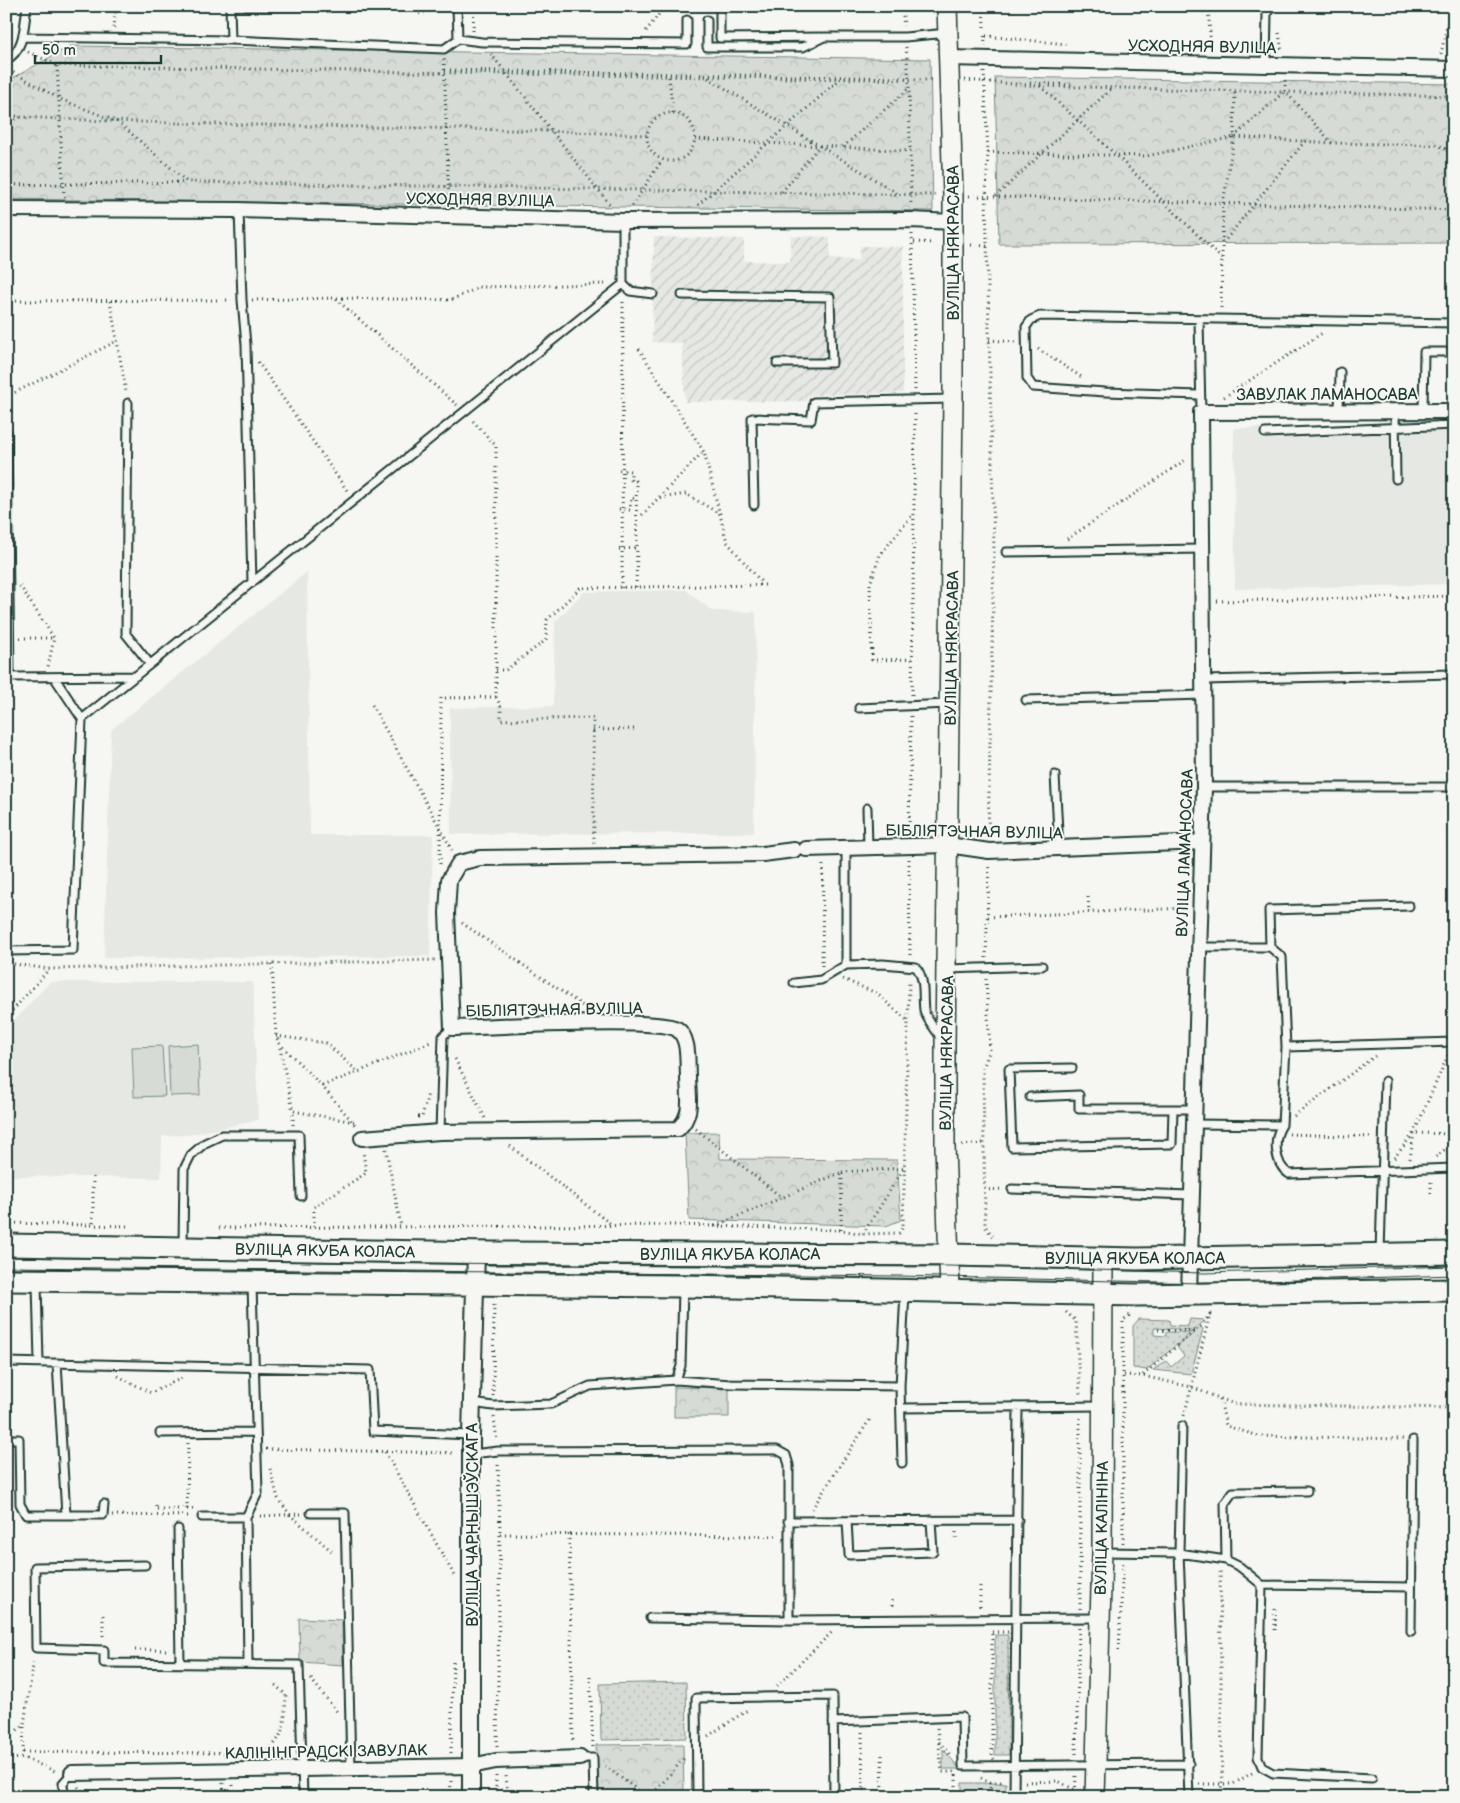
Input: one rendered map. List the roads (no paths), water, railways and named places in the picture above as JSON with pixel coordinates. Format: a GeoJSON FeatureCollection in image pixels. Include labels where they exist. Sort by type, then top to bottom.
{"type":"FeatureCollection","features":[{"type":"Feature","properties":{"kind":"main road","name":"ВУЛІЦА НЯКРАСАВА"},"geometry":{"type":"LineString","coordinates":[[947,6],[954,399],[945,1045],[950,1290]]}},
{"type":"Feature","properties":{"kind":"main road","name":"ВУЛІЦА ЯКУБА КОЛАСА"},"geometry":{"type":"LineString","coordinates":[[6,1245],[183,1237],[476,1252],[949,1255],[1104,1259],[1380,1256],[1454,1253]]}},
{"type":"Feature","properties":{"kind":"main road","name":"ВУЛІЦА КАЛІНІНА"},"geometry":{"type":"LineString","coordinates":[[1095,1797],[1102,1552],[1104,1259]]}},
{"type":"Feature","properties":{"kind":"main road","name":"ВУЛІЦА ЯКУБА КОЛАСА"},"geometry":{"type":"LineString","coordinates":[[6,1280],[476,1286],[683,1286],[1103,1294],[1454,1290]]}},
{"type":"Feature","properties":{"kind":"street","name":"УСХОДНЯЯ ВУЛІЦА"},"geometry":{"type":"LineString","coordinates":[[949,58],[1454,69]]}},
{"type":"Feature","properties":{"kind":"street","name":"УСХОДНЯЯ ВУЛІЦА"},"geometry":{"type":"LineString","coordinates":[[6,209],[239,210],[623,220],[910,220],[952,222]]}},
{"type":"Feature","properties":{"kind":"street","name":"ЗАВУЛАК ЛАМАНОСАВА"},"geometry":{"type":"LineString","coordinates":[[1201,412],[1454,411]]}},
{"type":"Feature","properties":{"kind":"street","name":"ВУЛІЦА ЛАМАНОСАВА"},"geometry":{"type":"LineString","coordinates":[[1189,1294],[1204,787],[1201,412]]}},
{"type":"Feature","properties":{"kind":"street","name":"БІБЛІЯТЭЧНАЯ ВУЛІЦА"},"geometry":{"type":"LineString","coordinates":[[440,1132],[678,1129],[686,1121],[689,1110],[686,1044],[678,1030],[664,1024],[609,1024],[447,1032],[447,912],[449,880],[459,863],[480,858],[763,854],[800,850],[868,847],[948,845],[989,851],[1059,850],[1202,842]]}},
{"type":"Feature","properties":{"kind":"street"},"geometry":{"type":"LineString","coordinates":[[362,1138],[440,1132]]}},
{"type":"Feature","properties":{"kind":"street","name":"ВУЛІЦА ЧАРНЫШЭЎСКАГА"},"geometry":{"type":"LineString","coordinates":[[471,1797],[464,1453],[471,1435],[473,1403],[476,1252]]}},
{"type":"Feature","properties":{"kind":"street","name":"КАЛІНІНГРАДСКІ ЗАВУЛАК"},"geometry":{"type":"LineString","coordinates":[[69,1775],[471,1766],[496,1761],[582,1758]]}},
{"type":"Feature","properties":{"kind":"lane"},"geometry":{"type":"LineString","coordinates":[[6,60],[19,48],[23,37],[27,6]]}},
{"type":"Feature","properties":{"kind":"lane"},"geometry":{"type":"LineString","coordinates":[[231,40],[230,6],[371,6]]}},
{"type":"Feature","properties":{"kind":"lane"},"geometry":{"type":"LineString","coordinates":[[457,6],[458,38]]}},
{"type":"Feature","properties":{"kind":"lane"},"geometry":{"type":"LineString","coordinates":[[720,6],[720,38],[905,37],[948,33]]}},
{"type":"Feature","properties":{"kind":"lane"},"geometry":{"type":"LineString","coordinates":[[1266,65],[1267,13],[1272,6]]}},
{"type":"Feature","properties":{"kind":"lane"},"geometry":{"type":"LineString","coordinates":[[23,37],[231,40],[444,49],[458,38],[482,42],[687,44],[687,20]]}},
{"type":"Feature","properties":{"kind":"lane"},"geometry":{"type":"LineString","coordinates":[[707,20],[707,47],[803,47],[824,37]]}},
{"type":"Feature","properties":{"kind":"lane"},"geometry":{"type":"LineString","coordinates":[[239,210],[242,300],[246,344],[252,583]]}},
{"type":"Feature","properties":{"kind":"lane"},"geometry":{"type":"LineString","coordinates":[[623,220],[623,284],[630,291],[653,294]]}},
{"type":"Feature","properties":{"kind":"lane"},"geometry":{"type":"LineString","coordinates":[[82,719],[623,284]]}},
{"type":"Feature","properties":{"kind":"lane"},"geometry":{"type":"LineString","coordinates":[[682,295],[830,296],[832,363],[776,363]]}},
{"type":"Feature","properties":{"kind":"lane"},"geometry":{"type":"LineString","coordinates":[[1200,395],[1105,392],[1032,387],[1027,378],[1026,328],[1030,320],[1040,316],[1454,324]]}},
{"type":"Feature","properties":{"kind":"lane"},"geometry":{"type":"LineString","coordinates":[[1198,320],[1201,412]]}},
{"type":"Feature","properties":{"kind":"lane"},"geometry":{"type":"LineString","coordinates":[[1423,411],[1424,352],[1454,352]]}},
{"type":"Feature","properties":{"kind":"lane"},"geometry":{"type":"LineString","coordinates":[[1339,412],[1340,372]]}},
{"type":"Feature","properties":{"kind":"lane"},"geometry":{"type":"LineString","coordinates":[[754,506],[752,418],[811,420],[814,402],[954,399]]}},
{"type":"Feature","properties":{"kind":"lane"},"geometry":{"type":"LineString","coordinates":[[128,403],[126,634],[150,664]]}},
{"type":"Feature","properties":{"kind":"lane"},"geometry":{"type":"LineString","coordinates":[[1395,411],[1396,480]]}},
{"type":"Feature","properties":{"kind":"lane"},"geometry":{"type":"LineString","coordinates":[[1265,433],[1454,425]]}},
{"type":"Feature","properties":{"kind":"lane"},"geometry":{"type":"LineString","coordinates":[[8,432],[10,677],[136,676]]}},
{"type":"Feature","properties":{"kind":"lane"},"geometry":{"type":"LineString","coordinates":[[1006,552],[1202,548]]}},
{"type":"Feature","properties":{"kind":"lane"},"geometry":{"type":"LineString","coordinates":[[1204,680],[1454,674]]}},
{"type":"Feature","properties":{"kind":"lane"},"geometry":{"type":"LineString","coordinates":[[6,951],[74,950],[82,719],[50,677]]}},
{"type":"Feature","properties":{"kind":"lane"},"geometry":{"type":"LineString","coordinates":[[1026,700],[1204,695]]}},
{"type":"Feature","properties":{"kind":"lane"},"geometry":{"type":"LineString","coordinates":[[859,708],[950,704]]}},
{"type":"Feature","properties":{"kind":"lane"},"geometry":{"type":"LineString","coordinates":[[1055,775],[1059,850]]}},
{"type":"Feature","properties":{"kind":"lane"},"geometry":{"type":"LineString","coordinates":[[1204,787],[1451,787]]}},
{"type":"Feature","properties":{"kind":"lane"},"geometry":{"type":"LineString","coordinates":[[867,808],[868,847]]}},
{"type":"Feature","properties":{"kind":"lane"},"geometry":{"type":"LineString","coordinates":[[846,848],[846,965]]}},
{"type":"Feature","properties":{"kind":"lane"},"geometry":{"type":"LineString","coordinates":[[1270,947],[1269,910],[1409,906]]}},
{"type":"Feature","properties":{"kind":"lane"},"geometry":{"type":"LineString","coordinates":[[1199,947],[1270,947],[1282,957],[1286,1047],[1282,1125],[1276,1134],[1278,1160],[1283,1170],[1289,1174],[1454,1168]]}},
{"type":"Feature","properties":{"kind":"lane"},"geometry":{"type":"LineString","coordinates":[[794,983],[821,980],[846,965],[883,964],[916,967],[920,973],[924,1012],[945,1045]]}},
{"type":"Feature","properties":{"kind":"lane"},"geometry":{"type":"LineString","coordinates":[[947,969],[1042,966]]}},
{"type":"Feature","properties":{"kind":"lane"},"geometry":{"type":"LineString","coordinates":[[440,1132],[447,1032]]}},
{"type":"Feature","properties":{"kind":"lane"},"geometry":{"type":"LineString","coordinates":[[1286,1047],[1454,1042]]}},
{"type":"Feature","properties":{"kind":"lane"},"geometry":{"type":"LineString","coordinates":[[1072,1068],[1009,1068],[1012,1147],[1172,1144],[1172,1109]]}},
{"type":"Feature","properties":{"kind":"lane"},"geometry":{"type":"LineString","coordinates":[[1380,1256],[1385,1081]]}},
{"type":"Feature","properties":{"kind":"lane"},"geometry":{"type":"LineString","coordinates":[[1030,1097],[1079,1095],[1079,1109],[1194,1109]]}},
{"type":"Feature","properties":{"kind":"lane"},"geometry":{"type":"LineString","coordinates":[[1194,1124],[1282,1125]]}},
{"type":"Feature","properties":{"kind":"lane"},"geometry":{"type":"LineString","coordinates":[[183,1237],[184,1169],[191,1155],[205,1143],[222,1135],[299,1135],[301,1196]]}},
{"type":"Feature","properties":{"kind":"lane"},"geometry":{"type":"LineString","coordinates":[[1012,1189],[1191,1196]]}},
{"type":"Feature","properties":{"kind":"lane"},"geometry":{"type":"LineString","coordinates":[[37,1280],[39,1362]]}},
{"type":"Feature","properties":{"kind":"lane"},"geometry":{"type":"LineString","coordinates":[[248,1663],[246,1517],[258,1493],[252,1283]]}},
{"type":"Feature","properties":{"kind":"lane"},"geometry":{"type":"LineString","coordinates":[[676,1380],[681,1366],[683,1286]]}},
{"type":"Feature","properties":{"kind":"lane"},"geometry":{"type":"LineString","coordinates":[[902,1463],[900,1386],[905,1290]]}},
{"type":"Feature","properties":{"kind":"lane"},"geometry":{"type":"LineString","coordinates":[[6,1362],[370,1370],[373,1431],[471,1435]]}},
{"type":"Feature","properties":{"kind":"lane"},"geometry":{"type":"LineString","coordinates":[[57,1362],[66,1515]]}},
{"type":"Feature","properties":{"kind":"lane"},"geometry":{"type":"LineString","coordinates":[[473,1403],[493,1406],[551,1404],[590,1386],[676,1380],[731,1384],[900,1386]]}},
{"type":"Feature","properties":{"kind":"lane"},"geometry":{"type":"LineString","coordinates":[[902,1408],[1102,1406]]}},
{"type":"Feature","properties":{"kind":"lane"},"geometry":{"type":"LineString","coordinates":[[1014,1797],[1018,1407]]}},
{"type":"Feature","properties":{"kind":"lane"},"geometry":{"type":"LineString","coordinates":[[1182,1426],[1179,1554],[1189,1797]]}},
{"type":"Feature","properties":{"kind":"lane"},"geometry":{"type":"LineString","coordinates":[[160,1433],[255,1432]]}},
{"type":"Feature","properties":{"kind":"lane"},"geometry":{"type":"LineString","coordinates":[[6,1439],[19,1440],[20,1504],[26,1516],[104,1515],[104,1504]]}},
{"type":"Feature","properties":{"kind":"lane"},"geometry":{"type":"LineString","coordinates":[[1411,1632],[1413,1440]]}},
{"type":"Feature","properties":{"kind":"lane"},"geometry":{"type":"LineString","coordinates":[[464,1453],[498,1451],[777,1450],[786,1455],[789,1465],[789,1620]]}},
{"type":"Feature","properties":{"kind":"lane"},"geometry":{"type":"LineString","coordinates":[[1223,1560],[1224,1503],[1233,1492],[1307,1491]]}},
{"type":"Feature","properties":{"kind":"lane"},"geometry":{"type":"LineString","coordinates":[[311,1513],[345,1513],[350,1768]]}},
{"type":"Feature","properties":{"kind":"lane"},"geometry":{"type":"LineString","coordinates":[[202,1517],[246,1517]]}},
{"type":"Feature","properties":{"kind":"lane"},"geometry":{"type":"LineString","coordinates":[[847,1521],[849,1555],[933,1552],[931,1520]]}},
{"type":"Feature","properties":{"kind":"lane"},"geometry":{"type":"LineString","coordinates":[[788,1521],[1018,1520]]}},
{"type":"Feature","properties":{"kind":"lane"},"geometry":{"type":"LineString","coordinates":[[178,1529],[178,1663]]}},
{"type":"Feature","properties":{"kind":"lane"},"geometry":{"type":"LineString","coordinates":[[1102,1552],[1179,1554],[1223,1560],[1240,1567],[1262,1585],[1410,1587]]}},
{"type":"Feature","properties":{"kind":"lane"},"geometry":{"type":"LineString","coordinates":[[145,1565],[35,1566],[36,1648],[104,1650],[104,1663],[299,1665],[302,1797]]}},
{"type":"Feature","properties":{"kind":"lane"},"geometry":{"type":"LineString","coordinates":[[1262,1585],[1258,1757],[1262,1767],[1273,1773],[1372,1778]]}},
{"type":"Feature","properties":{"kind":"lane"},"geometry":{"type":"LineString","coordinates":[[650,1618],[845,1620],[1099,1618]]}},
{"type":"Feature","properties":{"kind":"lane"},"geometry":{"type":"LineString","coordinates":[[697,1797],[696,1698],[833,1696],[834,1797]]}},
{"type":"Feature","properties":{"kind":"lane"},"geometry":{"type":"LineString","coordinates":[[834,1723],[962,1717],[963,1766],[1188,1764]]}},
{"type":"Feature","properties":{"kind":"lane"},"geometry":{"type":"LineString","coordinates":[[582,1758],[594,1797]]}},
{"type":"Feature","properties":{"kind":"lane"},"geometry":{"type":"LineString","coordinates":[[64,1796],[63,1783],[69,1775]]}},
{"type":"Feature","properties":{"kind":"tram line"},"geometry":{"type":"LineString","coordinates":[[6,1257],[395,1263],[949,1266],[1204,1273],[1454,1266]]}},
{"type":"Feature","properties":{"kind":"tram line"},"geometry":{"type":"LineString","coordinates":[[6,1267],[898,1276],[1203,1283],[1454,1275]]}}]}
